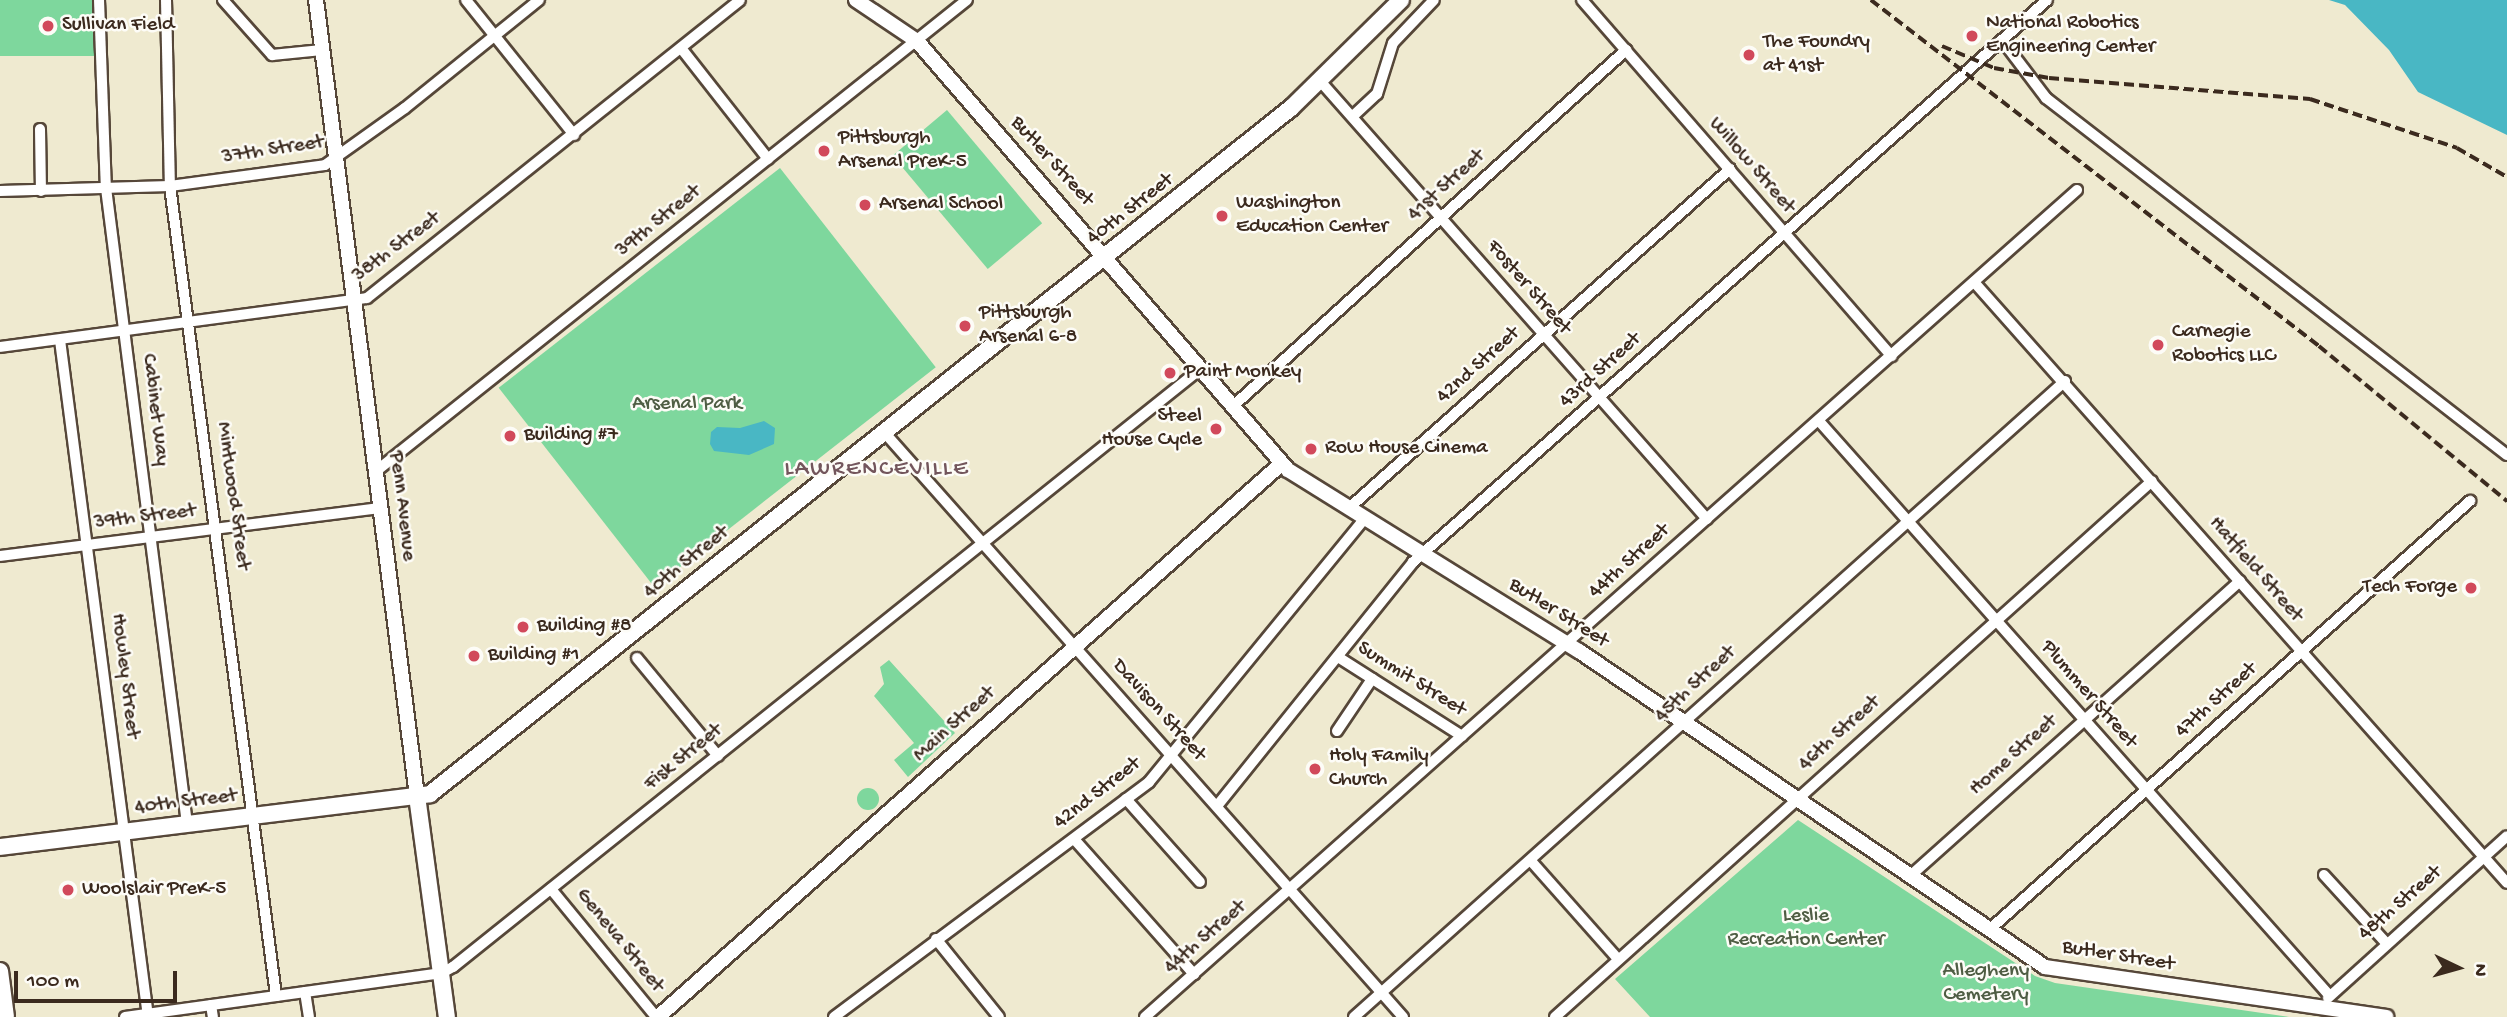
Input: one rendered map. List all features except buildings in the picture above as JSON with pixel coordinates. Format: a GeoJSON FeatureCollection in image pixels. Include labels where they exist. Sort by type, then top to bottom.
{"type":"FeatureCollection","features":[{"type":"Feature","properties":{"kind":"main road","name":"Penn Avenue"},"geometry":{"type":"LineString","coordinates":[[316,0],[379,508],[447,1017]]}},
{"type":"Feature","properties":{"kind":"main road","name":"Butler Street"},"geometry":{"type":"LineString","coordinates":[[856,0],[917,41],[1281,464],[1567,644],[1909,877],[1989,930],[2061,972],[2327,1000],[2386,1017]]}},
{"type":"Feature","properties":{"kind":"main road","name":"40th Street"},"geometry":{"type":"LineString","coordinates":[[0,847],[430,794],[1308,94],[1401,0]]}},
{"type":"Feature","properties":{"kind":"main road","name":"Main Street"},"geometry":{"type":"LineString","coordinates":[[657,1017],[1281,464]]}},
{"type":"Feature","properties":{"kind":"main road"},"geometry":{"type":"LineString","coordinates":[[0,971],[6,1017]]}},
{"type":"Feature","properties":{"kind":"street","name":"Cabinet Way"},"geometry":{"type":"LineString","coordinates":[[99,0],[106,188],[187,824]]}},
{"type":"Feature","properties":{"kind":"street","name":"Mintwood Street"},"geometry":{"type":"LineString","coordinates":[[166,0],[170,186],[276,996]]}},
{"type":"Feature","properties":{"kind":"street"},"geometry":{"type":"LineString","coordinates":[[223,0],[272,55],[322,50]]}},
{"type":"Feature","properties":{"kind":"street"},"geometry":{"type":"LineString","coordinates":[[466,0],[574,135]]}},
{"type":"Feature","properties":{"kind":"street","name":"37th Street"},"geometry":{"type":"LineString","coordinates":[[0,191],[170,186],[336,161],[539,0]]}},
{"type":"Feature","properties":{"kind":"street","name":"38th Street"},"geometry":{"type":"LineString","coordinates":[[0,347],[355,302],[367,298],[740,0]]}},
{"type":"Feature","properties":{"kind":"street","name":"39th Street"},"geometry":{"type":"LineString","coordinates":[[375,472],[967,0]]}},
{"type":"Feature","properties":{"kind":"street"},"geometry":{"type":"LineString","coordinates":[[1353,116],[1377,94],[1393,43],[1434,0]]}},
{"type":"Feature","properties":{"kind":"street","name":"Willow Street"},"geometry":{"type":"LineString","coordinates":[[1582,0],[1892,356]]}},
{"type":"Feature","properties":{"kind":"street","name":"43rd Street"},"geometry":{"type":"LineString","coordinates":[[1217,806],[1423,554],[2047,0]]}},
{"type":"Feature","properties":{"kind":"street"},"geometry":{"type":"LineString","coordinates":[[2002,40],[2046,98],[2507,455]]}},
{"type":"Feature","properties":{"kind":"street"},"geometry":{"type":"LineString","coordinates":[[681,48],[768,159]]}},
{"type":"Feature","properties":{"kind":"street","name":"41st Street"},"geometry":{"type":"LineString","coordinates":[[1232,407],[1626,50]]}},
{"type":"Feature","properties":{"kind":"street","name":"Foster Street"},"geometry":{"type":"LineString","coordinates":[[1321,82],[1707,519]]}},
{"type":"Feature","properties":{"kind":"street"},"geometry":{"type":"LineString","coordinates":[[40,129],[41,191]]}},
{"type":"Feature","properties":{"kind":"street","name":"42nd Street"},"geometry":{"type":"LineString","coordinates":[[1349,508],[1730,169]]}},
{"type":"Feature","properties":{"kind":"street","name":"44th Street"},"geometry":{"type":"LineString","coordinates":[[1145,1017],[2077,190]]}},
{"type":"Feature","properties":{"kind":"street","name":"Hatfield Street"},"geometry":{"type":"LineString","coordinates":[[1974,282],[2507,883]]}},
{"type":"Feature","properties":{"kind":"street","name":"Howley Street"},"geometry":{"type":"LineString","coordinates":[[60,340],[148,1015]]}},
{"type":"Feature","properties":{"kind":"street","name":"Fisk Street"},"geometry":{"type":"LineString","coordinates":[[125,1017],[442,973],[718,756],[1199,370]]}},
{"type":"Feature","properties":{"kind":"street","name":"45th Street"},"geometry":{"type":"LineString","coordinates":[[1354,1017],[2064,381]]}},
{"type":"Feature","properties":{"kind":"street","name":"Plummer Street"},"geometry":{"type":"LineString","coordinates":[[1819,421],[2146,790],[2327,1000]]}},
{"type":"Feature","properties":{"kind":"street","name":"Davison Street"},"geometry":{"type":"LineString","coordinates":[[884,432],[1403,1017]]}},
{"type":"Feature","properties":{"kind":"street","name":"46th Street"},"geometry":{"type":"LineString","coordinates":[[1555,1017],[2152,481]]}},
{"type":"Feature","properties":{"kind":"street","name":"47th Street"},"geometry":{"type":"LineString","coordinates":[[1989,930],[2470,501]]}},
{"type":"Feature","properties":{"kind":"street","name":"39th Street"},"geometry":{"type":"LineString","coordinates":[[0,556],[379,508]]}},
{"type":"Feature","properties":{"kind":"street","name":"42nd Street"},"geometry":{"type":"LineString","coordinates":[[834,1017],[1149,782],[1365,518]]}},
{"type":"Feature","properties":{"kind":"street","name":"Home Street"},"geometry":{"type":"LineString","coordinates":[[1909,877],[2239,581]]}},
{"type":"Feature","properties":{"kind":"street","name":"Summit Street"},"geometry":{"type":"LineString","coordinates":[[1338,657],[1462,736]]}},
{"type":"Feature","properties":{"kind":"street"},"geometry":{"type":"LineString","coordinates":[[637,658],[718,756]]}},
{"type":"Feature","properties":{"kind":"street"},"geometry":{"type":"LineString","coordinates":[[1337,731],[1373,679]]}},
{"type":"Feature","properties":{"kind":"street"},"geometry":{"type":"LineString","coordinates":[[1126,799],[1200,882]]}},
{"type":"Feature","properties":{"kind":"street","name":"48th Street"},"geometry":{"type":"LineString","coordinates":[[2327,1000],[2386,943],[2507,836]]}},
{"type":"Feature","properties":{"kind":"street"},"geometry":{"type":"LineString","coordinates":[[1074,839],[1194,974]]}},
{"type":"Feature","properties":{"kind":"street"},"geometry":{"type":"LineString","coordinates":[[1531,861],[1618,959]]}},
{"type":"Feature","properties":{"kind":"street"},"geometry":{"type":"LineString","coordinates":[[2324,875],[2386,943]]}},
{"type":"Feature","properties":{"kind":"street","name":"Geneva Street"},"geometry":{"type":"LineString","coordinates":[[551,889],[657,1017]]}},
{"type":"Feature","properties":{"kind":"street"},"geometry":{"type":"LineString","coordinates":[[936,939],[999,1017]]}},
{"type":"Feature","properties":{"kind":"street"},"geometry":{"type":"LineString","coordinates":[[305,992],[309,1017]]}},
{"type":"Feature","properties":{"kind":"street"},"geometry":{"type":"LineString","coordinates":[[211,1005],[213,1017]]}},
{"type":"Feature","properties":{"kind":"green space","name":"Sullivan Field"},"geometry":{"type":"Polygon","coordinates":[[[0,0],[94,0],[94,56],[0,56],[0,0]]]}},
{"type":"Feature","properties":{"kind":"green space"},"geometry":{"type":"Polygon","coordinates":[[[947,110],[1042,223],[988,269],[893,156],[947,110]]]}},
{"type":"Feature","properties":{"kind":"green space","name":"Arsenal Park"},"geometry":{"type":"Polygon","coordinates":[[[780,168],[936,367],[654,587],[499,388],[780,168]]]}},
{"type":"Feature","properties":{"kind":"green space"},"geometry":{"type":"Polygon","coordinates":[[[889,660],[955,733],[908,777],[894,760],[914,743],[874,696],[884,684],[880,667],[889,660]]]}},
{"type":"Feature","properties":{"kind":"green space"},"geometry":{"type":"Polygon","coordinates":[[[868,788],[876,791],[879,799],[876,807],[868,810],[860,807],[857,799],[860,791],[868,788]]]}},
{"type":"Feature","properties":{"kind":"green space","name":"Leslie Recreation Center"},"geometry":{"type":"Polygon","coordinates":[[[1798,820],[2035,976],[2055,983],[2289,1017],[1650,1017],[1615,979],[1798,820]]]}},
{"type":"Feature","properties":{"kind":"water"},"geometry":{"type":"Polygon","coordinates":[[[2329,0],[2507,0],[2507,135],[2418,92],[2389,50],[2345,5],[2329,0]]]}},
{"type":"Feature","properties":{"kind":"water"},"geometry":{"type":"Polygon","coordinates":[[[764,421],[775,428],[774,444],[749,455],[714,451],[710,444],[711,432],[717,427],[740,428],[764,421]]]}},
{"type":"Feature","properties":{"kind":"railway"},"geometry":{"type":"LineString","coordinates":[[1871,0],[2319,346],[2507,501]]}},
{"type":"Feature","properties":{"kind":"railway"},"geometry":{"type":"LineString","coordinates":[[1942,46],[1994,68],[2049,78],[2310,99],[2457,148],[2507,177]]}},
{"type":"Feature","properties":{"kind":"place","name":"Sullivan Field"},"geometry":{"type":"Point","coordinates":[48,26]}},
{"type":"Feature","properties":{"kind":"place","name":"National Robotics Engineering Center"},"geometry":{"type":"Point","coordinates":[1972,36]}},
{"type":"Feature","properties":{"kind":"place","name":"The Foundry at 41st"},"geometry":{"type":"Point","coordinates":[1749,55]}},
{"type":"Feature","properties":{"kind":"place","name":"Pittsburgh Arsenal PreK-5"},"geometry":{"type":"Point","coordinates":[824,151]}},
{"type":"Feature","properties":{"kind":"place","name":"Arsenal School"},"geometry":{"type":"Point","coordinates":[865,205]}},
{"type":"Feature","properties":{"kind":"place","name":"Washington Education Center"},"geometry":{"type":"Point","coordinates":[1222,216]}},
{"type":"Feature","properties":{"kind":"place","name":"Pittsburgh Arsenal 6-8"},"geometry":{"type":"Point","coordinates":[965,326]}},
{"type":"Feature","properties":{"kind":"place","name":"Carnegie Robotics LLC"},"geometry":{"type":"Point","coordinates":[2158,345]}},
{"type":"Feature","properties":{"kind":"place","name":"Paint Monkey"},"geometry":{"type":"Point","coordinates":[1170,373]}},
{"type":"Feature","properties":{"kind":"place","name":"Steel House Cycle"},"geometry":{"type":"Point","coordinates":[1216,429]}},
{"type":"Feature","properties":{"kind":"place","name":"Building #7"},"geometry":{"type":"Point","coordinates":[510,436]}},
{"type":"Feature","properties":{"kind":"place","name":"Row House Cinema"},"geometry":{"type":"Point","coordinates":[1311,449]}},
{"type":"Feature","properties":{"kind":"place","name":"Tech Forge"},"geometry":{"type":"Point","coordinates":[2471,588]}},
{"type":"Feature","properties":{"kind":"place","name":"Building #8"},"geometry":{"type":"Point","coordinates":[523,627]}},
{"type":"Feature","properties":{"kind":"place","name":"Building #1"},"geometry":{"type":"Point","coordinates":[474,656]}},
{"type":"Feature","properties":{"kind":"place","name":"Holy Family Church"},"geometry":{"type":"Point","coordinates":[1315,769]}},
{"type":"Feature","properties":{"kind":"place","name":"Woolslair PreK-5"},"geometry":{"type":"Point","coordinates":[68,890]}},
{"type":"Feature","properties":{"kind":"district","name":"LAWRENCEVILLE"},"geometry":{"type":"Point","coordinates":[877,470]}},
{"type":"Feature","properties":{"kind":"park label","name":"Allegheny Cemetery"},"geometry":{"type":"Point","coordinates":[1986,984]}}]}
